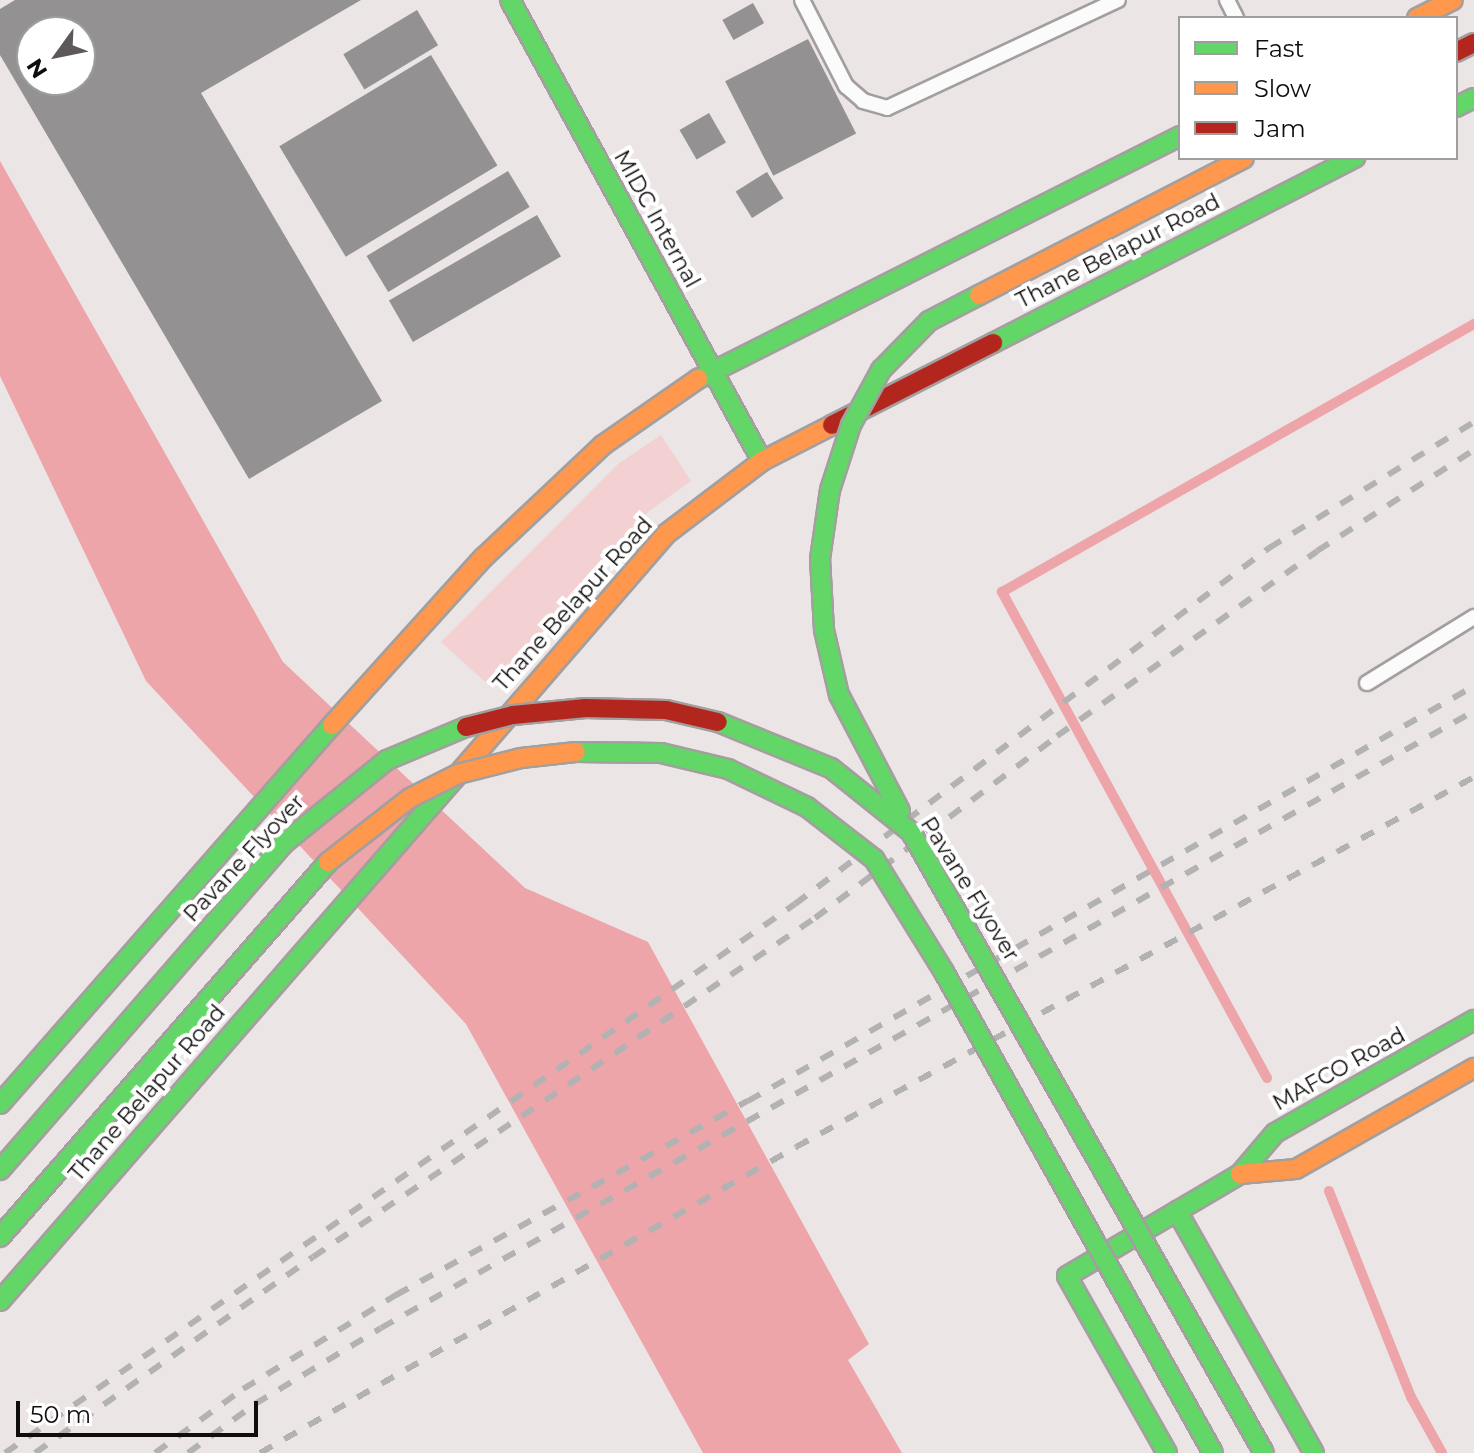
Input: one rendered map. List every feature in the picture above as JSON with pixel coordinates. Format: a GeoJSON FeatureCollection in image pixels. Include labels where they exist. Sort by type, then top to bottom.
{"type":"FeatureCollection","features":[{"type":"Feature","properties":{"kind":"main road","name":"MIDC Internal"},"geometry":{"type":"LineString","coordinates":[[510,0],[762,461]]}},
{"type":"Feature","properties":{"kind":"main road"},"geometry":{"type":"LineString","coordinates":[[1421,16],[1453,0]]}},
{"type":"Feature","properties":{"kind":"main road"},"geometry":{"type":"LineString","coordinates":[[0,1104],[350,704],[483,558],[603,445],[712,369],[1178,137]]}},
{"type":"Feature","properties":{"kind":"main road"},"geometry":{"type":"LineString","coordinates":[[911,832],[839,695],[824,630],[820,559],[830,490],[851,425],[881,370],[929,321],[1240,160]]}},
{"type":"Feature","properties":{"kind":"main road","name":"Thane Belapur Road"},"geometry":{"type":"LineString","coordinates":[[0,1301],[437,794],[666,534],[762,461],[1351,160]]}},
{"type":"Feature","properties":{"kind":"main road","name":"Pavane Flyover"},"geometry":{"type":"LineString","coordinates":[[0,1170],[283,844],[387,760],[443,733],[557,710],[666,710],[742,728],[831,768],[911,832],[1264,1453]]}},
{"type":"Feature","properties":{"kind":"main road"},"geometry":{"type":"LineString","coordinates":[[0,1237],[314,875],[355,837],[410,798],[458,774],[521,758],[575,752],[661,753],[728,769],[807,807],[874,859],[944,972],[1213,1453]]}},
{"type":"Feature","properties":{"kind":"main road","name":"MAFCO Road"},"geometry":{"type":"LineString","coordinates":[[1167,1453],[1067,1276],[1240,1174],[1275,1133],[1474,1020]]}},
{"type":"Feature","properties":{"kind":"main road","name":"MAFCO Road"},"geometry":{"type":"LineString","coordinates":[[1240,1174],[1296,1169],[1474,1068]]}},
{"type":"Feature","properties":{"kind":"main road"},"geometry":{"type":"LineString","coordinates":[[1177,1211],[1314,1453]]}},
{"type":"Feature","properties":{"kind":"lane"},"geometry":{"type":"LineString","coordinates":[[802,0],[846,86],[863,101],[887,108],[1118,0]]}},
{"type":"Feature","properties":{"kind":"lane"},"geometry":{"type":"LineString","coordinates":[[1367,683],[1474,617]]}},
{"type":"Feature","properties":{"kind":"shaded area"},"geometry":{"type":"Polygon","coordinates":[[[0,161],[283,662],[525,888],[648,942],[869,1344],[848,1360],[902,1453],[703,1453],[466,1024],[146,681],[0,376],[0,161]]]}},
{"type":"Feature","properties":{"kind":"shaded area"},"geometry":{"type":"Polygon","coordinates":[[[661,435],[691,481],[649,511],[493,689],[441,642],[618,464],[661,435]]]}},
{"type":"Feature","properties":{"kind":"building"},"geometry":{"type":"Polygon","coordinates":[[[15,0],[361,0],[201,93],[382,401],[249,479],[24,96],[96,96],[96,16],[16,16],[16,82],[0,55],[0,9],[15,0]]]}},
{"type":"Feature","properties":{"kind":"building"},"geometry":{"type":"Polygon","coordinates":[[[753,3],[764,23],[734,40],[722,20],[753,3]]]}},
{"type":"Feature","properties":{"kind":"building"},"geometry":{"type":"Polygon","coordinates":[[[417,10],[438,45],[364,89],[343,54],[417,10]]]}},
{"type":"Feature","properties":{"kind":"building"},"geometry":{"type":"Polygon","coordinates":[[[808,39],[856,133],[773,176],[725,81],[808,39]]]}},
{"type":"Feature","properties":{"kind":"building"},"geometry":{"type":"Polygon","coordinates":[[[431,55],[497,166],[346,257],[279,146],[431,55]]]}},
{"type":"Feature","properties":{"kind":"building"},"geometry":{"type":"Polygon","coordinates":[[[709,113],[726,142],[697,159],[680,130],[709,113]]]}},
{"type":"Feature","properties":{"kind":"building"},"geometry":{"type":"Polygon","coordinates":[[[508,171],[530,207],[388,292],[367,256],[508,171]]]}},
{"type":"Feature","properties":{"kind":"building"},"geometry":{"type":"Polygon","coordinates":[[[767,172],[783,198],[752,218],[736,192],[767,172]]]}},
{"type":"Feature","properties":{"kind":"building"},"geometry":{"type":"Polygon","coordinates":[[[537,215],[561,257],[413,342],[389,300],[537,215]]]}},
{"type":"Feature","properties":{"kind":"waterway"},"geometry":{"type":"LineString","coordinates":[[1267,1078],[1002,592],[1474,324]]}},
{"type":"Feature","properties":{"kind":"waterway"},"geometry":{"type":"LineString","coordinates":[[1329,1191],[1411,1397],[1442,1453]]}},
{"type":"Feature","properties":{"kind":"railway"},"geometry":{"type":"LineString","coordinates":[[5,1453],[795,904],[1269,548],[1474,422]]}},
{"type":"Feature","properties":{"kind":"railway"},"geometry":{"type":"LineString","coordinates":[[35,1453],[313,1257],[815,918],[1057,736],[1317,551],[1474,450]]}},
{"type":"Feature","properties":{"kind":"railway"},"geometry":{"type":"LineString","coordinates":[[155,1453],[243,1389],[396,1295],[748,1101],[1474,686]]}},
{"type":"Feature","properties":{"kind":"railway"},"geometry":{"type":"LineString","coordinates":[[188,1453],[255,1404],[381,1328],[1474,711]]}},
{"type":"Feature","properties":{"kind":"railway"},"geometry":{"type":"LineString","coordinates":[[260,1453],[796,1147],[1474,777]]}},
{"type":"Feature","properties":{"kind":"traffic: fast"},"geometry":{"type":"LineString","coordinates":[[510,0],[762,461]]}},
{"type":"Feature","properties":{"kind":"traffic: fast"},"geometry":{"type":"LineString","coordinates":[[1458,106],[1474,98]]}},
{"type":"Feature","properties":{"kind":"traffic: fast"},"geometry":{"type":"LineString","coordinates":[[698,379],[1178,137]]}},
{"type":"Feature","properties":{"kind":"traffic: fast"},"geometry":{"type":"LineString","coordinates":[[993,343],[1351,160]]}},
{"type":"Feature","properties":{"kind":"traffic: fast"},"geometry":{"type":"LineString","coordinates":[[900,811],[839,695],[824,630],[820,559],[830,490],[851,425],[881,370],[929,321],[979,295]]}},
{"type":"Feature","properties":{"kind":"traffic: fast"},"geometry":{"type":"LineString","coordinates":[[718,722],[831,768],[911,832],[1264,1453]]}},
{"type":"Feature","properties":{"kind":"traffic: fast"},"geometry":{"type":"LineString","coordinates":[[0,1104],[332,725]]}},
{"type":"Feature","properties":{"kind":"traffic: fast"},"geometry":{"type":"LineString","coordinates":[[0,1170],[283,844],[387,760],[466,727]]}},
{"type":"Feature","properties":{"kind":"traffic: fast"},"geometry":{"type":"LineString","coordinates":[[576,752],[661,753],[728,769],[807,807],[874,859],[944,972],[1213,1453]]}},
{"type":"Feature","properties":{"kind":"traffic: fast"},"geometry":{"type":"LineString","coordinates":[[0,1301],[454,779]]}},
{"type":"Feature","properties":{"kind":"traffic: fast"},"geometry":{"type":"LineString","coordinates":[[0,1237],[328,862]]}},
{"type":"Feature","properties":{"kind":"traffic: fast"},"geometry":{"type":"LineString","coordinates":[[1167,1453],[1067,1276],[1240,1174],[1275,1133],[1474,1020]]}},
{"type":"Feature","properties":{"kind":"traffic: fast"},"geometry":{"type":"LineString","coordinates":[[1177,1211],[1314,1453]]}},
{"type":"Feature","properties":{"kind":"traffic: slow"},"geometry":{"type":"LineString","coordinates":[[1421,16],[1453,0]]}},
{"type":"Feature","properties":{"kind":"traffic: slow"},"geometry":{"type":"LineString","coordinates":[[979,295],[1240,160]]}},
{"type":"Feature","properties":{"kind":"traffic: slow"},"geometry":{"type":"LineString","coordinates":[[332,725],[483,558],[603,445],[698,379]]}},
{"type":"Feature","properties":{"kind":"traffic: slow"},"geometry":{"type":"LineString","coordinates":[[454,779],[666,534],[762,461],[832,425]]}},
{"type":"Feature","properties":{"kind":"traffic: slow"},"geometry":{"type":"LineString","coordinates":[[328,862],[410,798],[458,774],[521,758],[576,752]]}},
{"type":"Feature","properties":{"kind":"traffic: slow"},"geometry":{"type":"LineString","coordinates":[[1240,1174],[1296,1169],[1474,1068]]}},
{"type":"Feature","properties":{"kind":"traffic: jam"},"geometry":{"type":"LineString","coordinates":[[1458,51],[1474,43]]}},
{"type":"Feature","properties":{"kind":"traffic: jam"},"geometry":{"type":"LineString","coordinates":[[832,425],[993,343]]}},
{"type":"Feature","properties":{"kind":"traffic: jam"},"geometry":{"type":"LineString","coordinates":[[466,727],[513,715],[586,708],[666,710],[718,722]]}}]}
